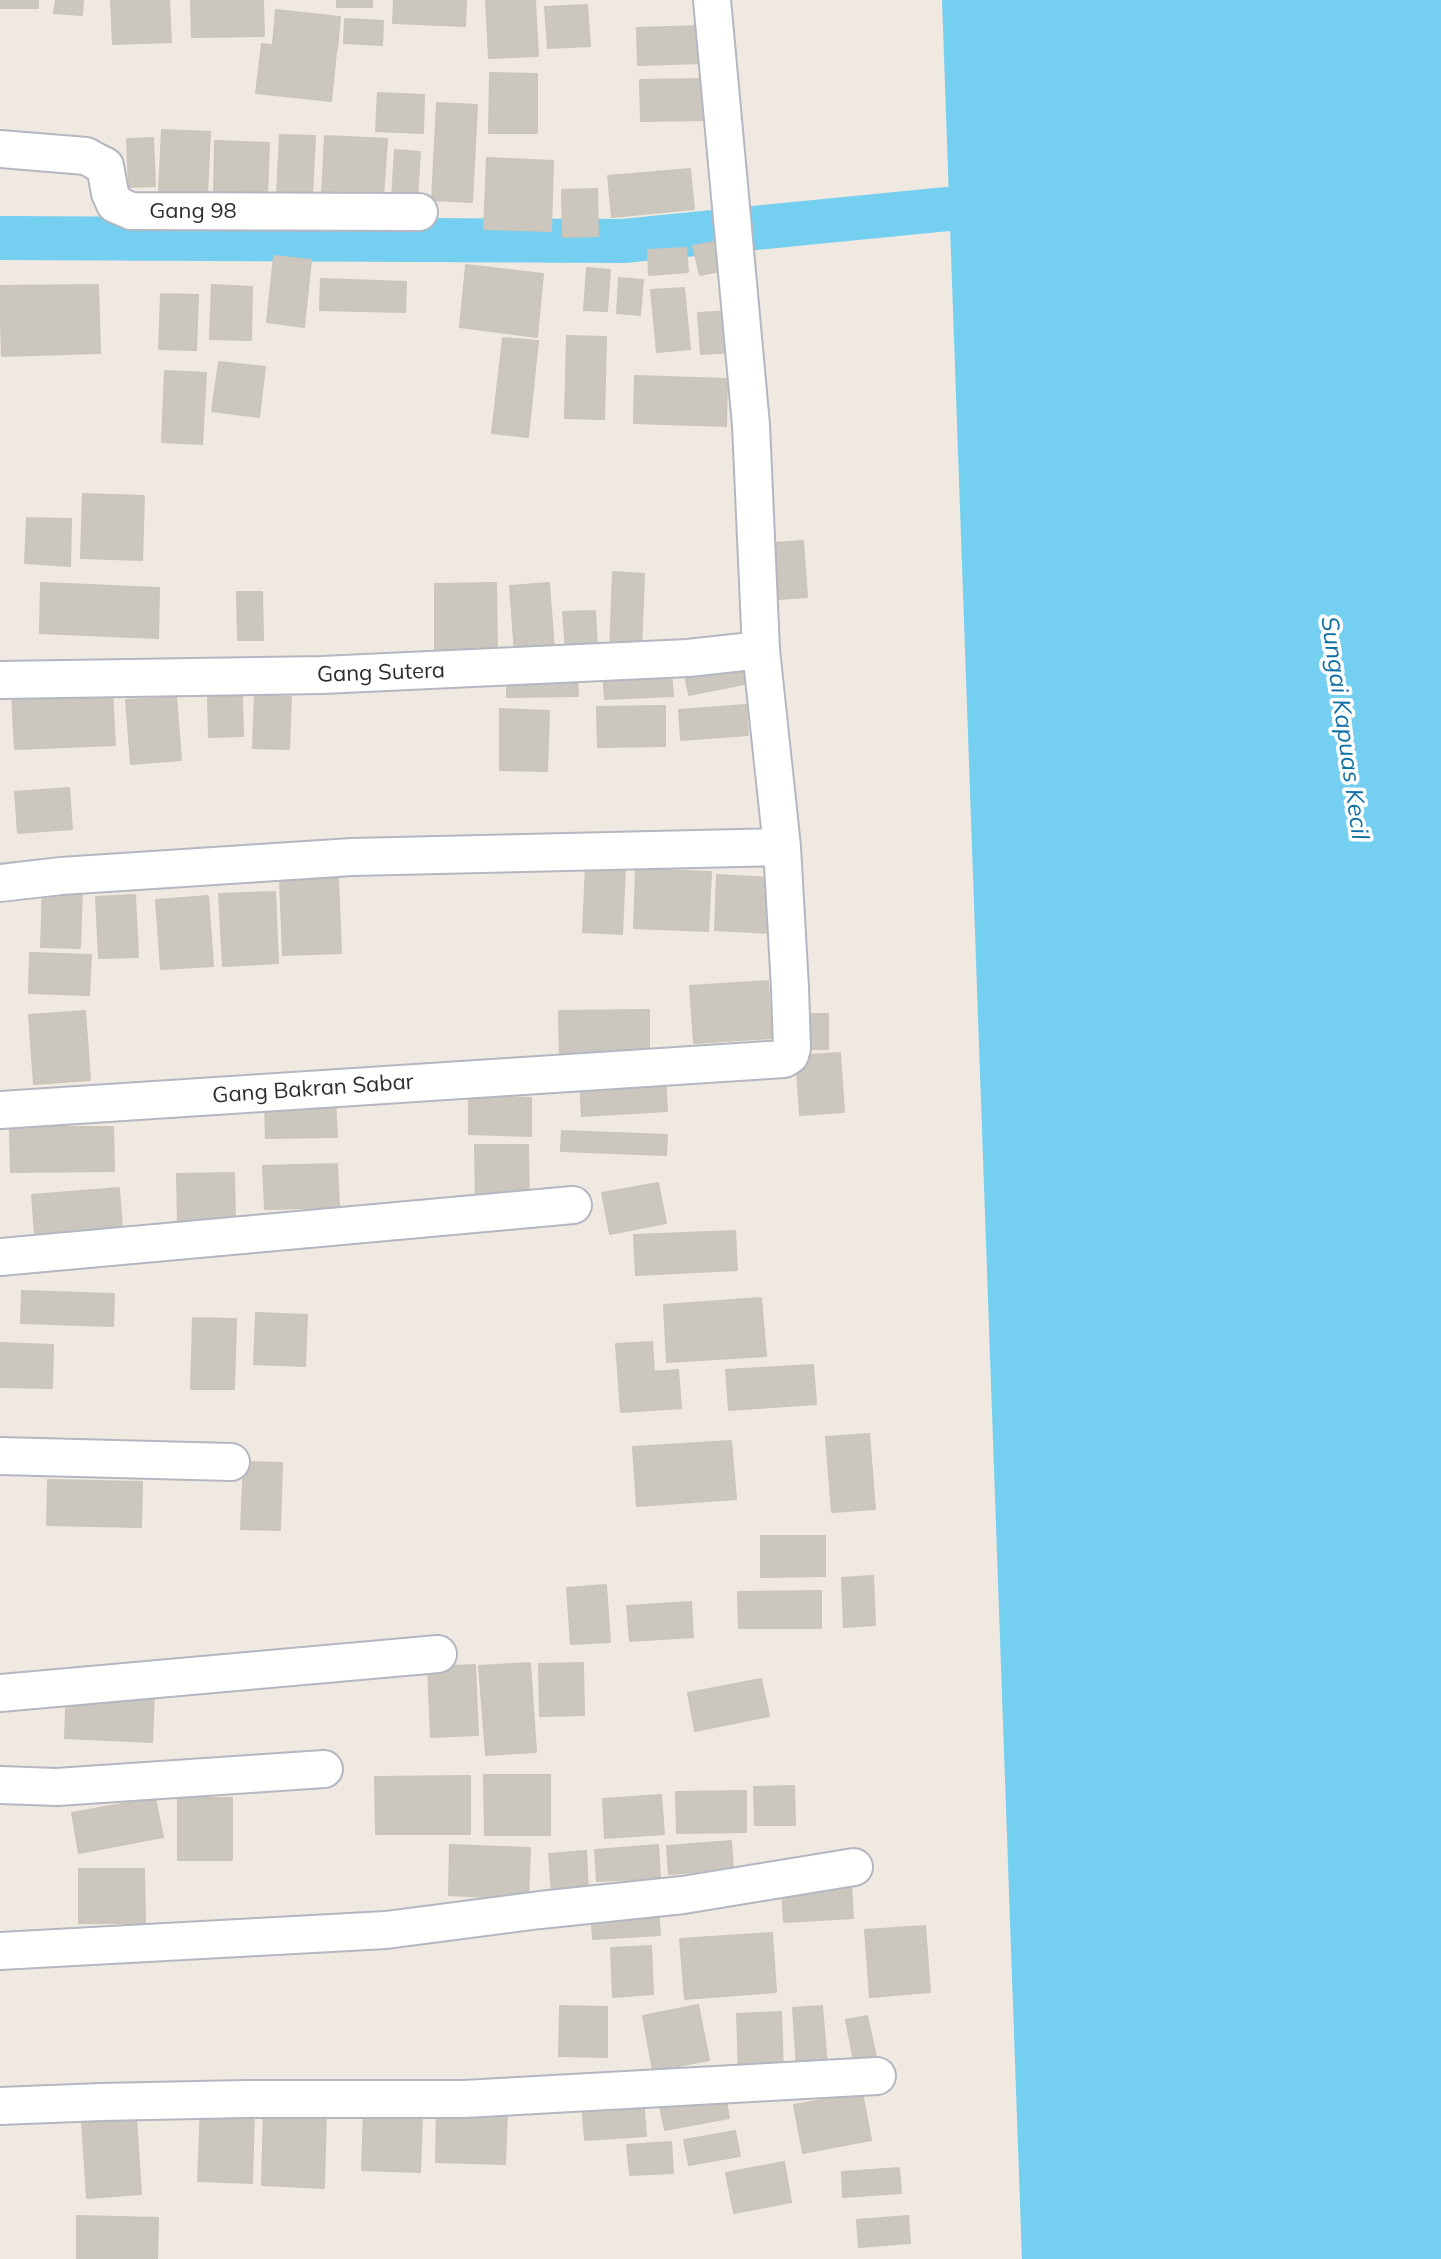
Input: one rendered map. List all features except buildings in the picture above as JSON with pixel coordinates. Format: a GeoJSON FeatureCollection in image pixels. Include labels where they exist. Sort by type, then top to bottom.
{"type":"FeatureCollection","features":[{"type":"Feature","properties":{"kind":"street"},"geometry":{"type":"LineString","coordinates":[[0,883],[61,876],[352,857],[782,847],[761,650],[751,425],[712,0]]}},
{"type":"Feature","properties":{"kind":"street","name":"Gang 98"},"geometry":{"type":"LineString","coordinates":[[0,149],[86,156],[105,166],[115,204],[131,211],[419,212]]}},
{"type":"Feature","properties":{"kind":"street","name":"Gang Sutera"},"geometry":{"type":"LineString","coordinates":[[0,680],[322,675],[688,658],[761,650]]}},
{"type":"Feature","properties":{"kind":"street","name":"Gang Bakran Sabar"},"geometry":{"type":"LineString","coordinates":[[0,1110],[784,1059],[790,1055],[792,1048],[782,847]]}},
{"type":"Feature","properties":{"kind":"street"},"geometry":{"type":"LineString","coordinates":[[0,1257],[573,1205]]}},
{"type":"Feature","properties":{"kind":"street"},"geometry":{"type":"LineString","coordinates":[[0,1456],[231,1462]]}},
{"type":"Feature","properties":{"kind":"street"},"geometry":{"type":"LineString","coordinates":[[0,1693],[438,1654]]}},
{"type":"Feature","properties":{"kind":"street"},"geometry":{"type":"LineString","coordinates":[[0,1785],[87,1785],[324,1769]]}},
{"type":"Feature","properties":{"kind":"street"},"geometry":{"type":"LineString","coordinates":[[0,1951],[386,1930],[683,1895],[854,1867]]}},
{"type":"Feature","properties":{"kind":"street"},"geometry":{"type":"LineString","coordinates":[[0,2106],[245,2099],[464,2099],[877,2076]]}},
{"type":"Feature","properties":{"kind":"water","name":"Sungai Kapuas Kecil"},"geometry":{"type":"Polygon","coordinates":[[[942,0],[1441,0],[1441,2259],[1022,2259],[942,0]]]}},
{"type":"Feature","properties":{"kind":"waterway"},"geometry":{"type":"LineString","coordinates":[[0,238],[623,241],[1008,203]]}}]}
